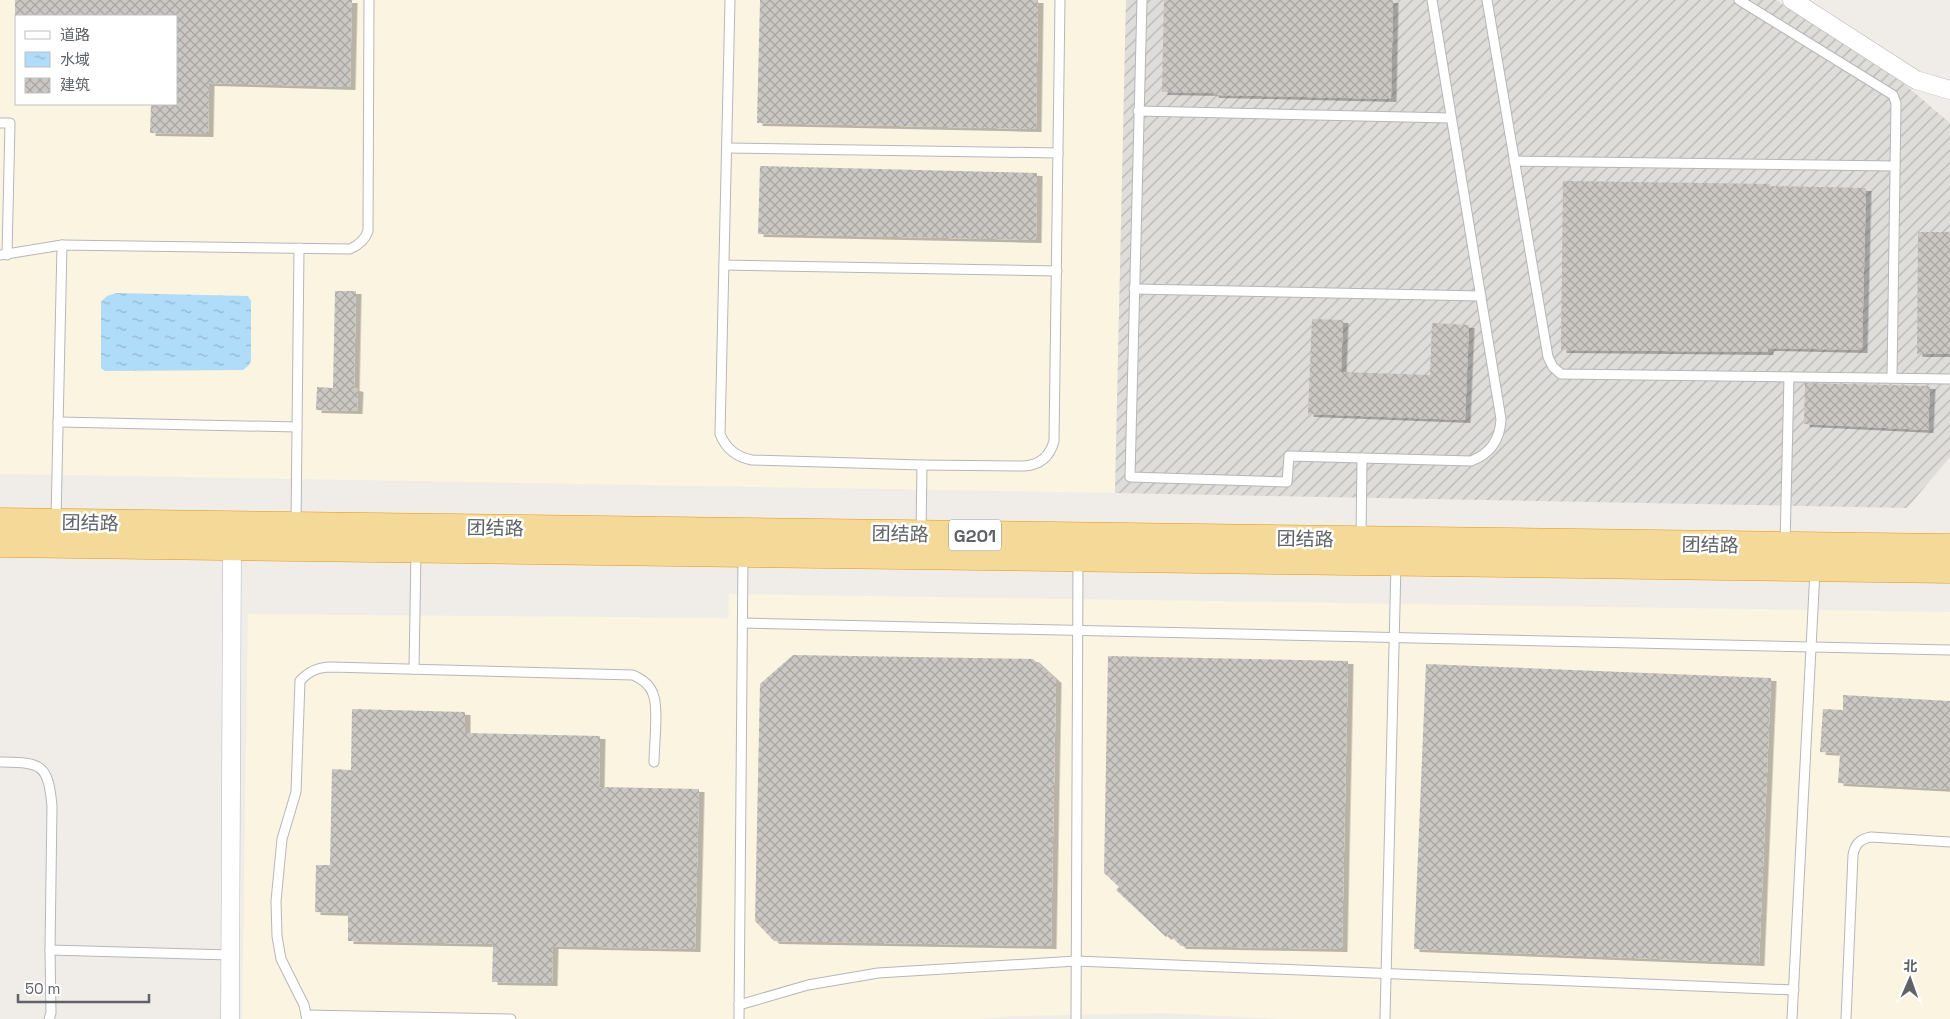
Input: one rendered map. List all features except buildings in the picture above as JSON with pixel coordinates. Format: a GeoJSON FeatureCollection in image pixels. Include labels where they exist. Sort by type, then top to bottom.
{"type":"FeatureCollection","features":[{"type":"Feature","properties":{"kind":"highway","name":"团结路"},"geometry":{"type":"LineString","coordinates":[[0,522],[1950,548]]}},
{"type":"Feature","properties":{"kind":"highway","name":"团结路"},"geometry":{"type":"LineString","coordinates":[[0,543],[1950,569]]}},
{"type":"Feature","properties":{"kind":"street"},"geometry":{"type":"LineString","coordinates":[[1792,0],[1916,80],[1950,90]]}},
{"type":"Feature","properties":{"kind":"street"},"geometry":{"type":"LineString","coordinates":[[230,1019],[232,546]]}},
{"type":"Feature","properties":{"kind":"lane"},"geometry":{"type":"LineString","coordinates":[[0,123],[10,123],[4,255],[62,245],[350,249],[363,241],[368,231],[369,0]]}},
{"type":"Feature","properties":{"kind":"lane"},"geometry":{"type":"LineString","coordinates":[[730,0],[720,434],[730,451],[737,456],[752,460],[922,465],[1030,465],[1042,460],[1047,455],[1054,441],[1060,0]]}},
{"type":"Feature","properties":{"kind":"lane"},"geometry":{"type":"LineString","coordinates":[[1142,0],[1130,477],[1286,482],[1289,456],[1471,461],[1479,458],[1491,449],[1498,436],[1501,419],[1432,0]]}},
{"type":"Feature","properties":{"kind":"lane"},"geometry":{"type":"LineString","coordinates":[[1487,0],[1548,357],[1557,371],[1562,374],[1950,379]]}},
{"type":"Feature","properties":{"kind":"lane"},"geometry":{"type":"LineString","coordinates":[[1739,0],[1892,95],[1896,103],[1892,378]]}},
{"type":"Feature","properties":{"kind":"lane"},"geometry":{"type":"LineString","coordinates":[[1138,111],[1451,118]]}},
{"type":"Feature","properties":{"kind":"lane"},"geometry":{"type":"LineString","coordinates":[[727,148],[1058,153]]}},
{"type":"Feature","properties":{"kind":"lane"},"geometry":{"type":"LineString","coordinates":[[1514,161],[1895,166]]}},
{"type":"Feature","properties":{"kind":"lane"},"geometry":{"type":"LineString","coordinates":[[56,523],[62,245]]}},
{"type":"Feature","properties":{"kind":"lane"},"geometry":{"type":"LineString","coordinates":[[296,526],[299,248]]}},
{"type":"Feature","properties":{"kind":"lane"},"geometry":{"type":"LineString","coordinates":[[724,265],[1057,271]]}},
{"type":"Feature","properties":{"kind":"lane"},"geometry":{"type":"LineString","coordinates":[[1134,289],[1481,296]]}},
{"type":"Feature","properties":{"kind":"lane"},"geometry":{"type":"LineString","coordinates":[[1785,546],[1789,377]]}},
{"type":"Feature","properties":{"kind":"lane"},"geometry":{"type":"LineString","coordinates":[[58,422],[297,427]]}},
{"type":"Feature","properties":{"kind":"lane"},"geometry":{"type":"LineString","coordinates":[[1362,458],[1362,540]]}},
{"type":"Feature","properties":{"kind":"lane"},"geometry":{"type":"LineString","coordinates":[[921,534],[922,465]]}},
{"type":"Feature","properties":{"kind":"lane"},"geometry":{"type":"LineString","coordinates":[[414,669],[416,548]]}},
{"type":"Feature","properties":{"kind":"lane"},"geometry":{"type":"LineString","coordinates":[[739,1019],[744,553]]}},
{"type":"Feature","properties":{"kind":"lane"},"geometry":{"type":"LineString","coordinates":[[1076,1019],[1078,557]]}},
{"type":"Feature","properties":{"kind":"lane"},"geometry":{"type":"LineString","coordinates":[[1385,1019],[1396,561]]}},
{"type":"Feature","properties":{"kind":"lane"},"geometry":{"type":"LineString","coordinates":[[1792,1019],[1815,567]]}},
{"type":"Feature","properties":{"kind":"lane"},"geometry":{"type":"LineString","coordinates":[[743,623],[1950,650]]}},
{"type":"Feature","properties":{"kind":"lane"},"geometry":{"type":"LineString","coordinates":[[511,1019],[307,1017],[301,999],[282,959],[277,936],[276,902],[282,839],[296,792],[300,681],[310,671],[324,667],[633,675],[642,679],[648,685],[655,699],[654,762]]}},
{"type":"Feature","properties":{"kind":"lane"},"geometry":{"type":"LineString","coordinates":[[0,762],[30,763],[42,770],[49,780],[52,806],[49,1019]]}},
{"type":"Feature","properties":{"kind":"lane"},"geometry":{"type":"LineString","coordinates":[[1846,1019],[1856,845],[1865,838],[1871,837],[1950,842]]}},
{"type":"Feature","properties":{"kind":"lane"},"geometry":{"type":"LineString","coordinates":[[50,950],[230,954]]}},
{"type":"Feature","properties":{"kind":"lane"},"geometry":{"type":"LineString","coordinates":[[739,1005],[808,985],[878,973],[1076,961],[1794,990]]}},
{"type":"Feature","properties":{"kind":"shaded area"},"geometry":{"type":"Polygon","coordinates":[[[0,0],[1126,0],[1115,493],[0,474],[0,0]]]}},
{"type":"Feature","properties":{"kind":"shaded area"},"geometry":{"type":"Polygon","coordinates":[[[1126,0],[1776,0],[1903,83],[1950,123],[1950,457],[1907,508],[1115,493],[1126,0]]]}},
{"type":"Feature","properties":{"kind":"shaded area"},"geometry":{"type":"Polygon","coordinates":[[[729,594],[1950,612],[1950,1019],[1284,1019],[1163,1013],[1010,1016],[981,1019],[242,1019],[248,614],[728,618],[729,594]]]}},
{"type":"Feature","properties":{"kind":"water"},"geometry":{"type":"Polygon","coordinates":[[[116,293],[248,296],[251,301],[251,361],[249,365],[243,370],[105,371],[101,368],[101,302],[107,296],[116,293]]]}}]}
